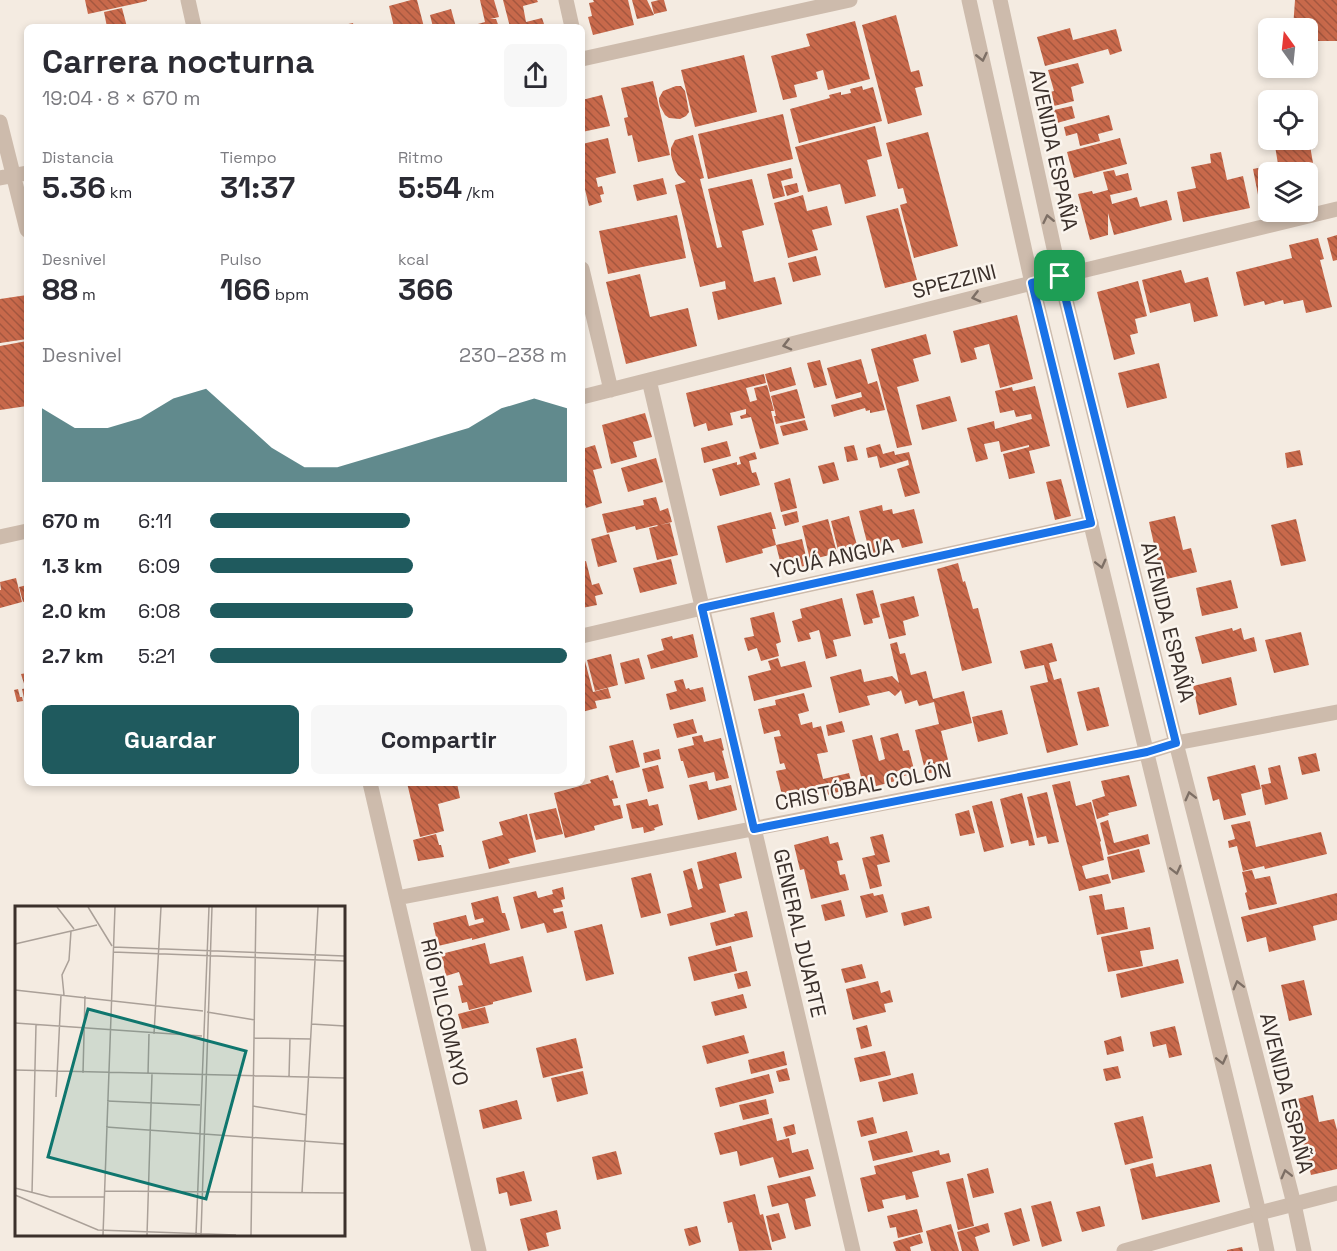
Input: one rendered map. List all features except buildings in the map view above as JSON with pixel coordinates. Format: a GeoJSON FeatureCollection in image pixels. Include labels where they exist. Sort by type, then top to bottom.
{"type":"FeatureCollection","features":[{"type":"Feature","properties":{"kind":"street"},"geometry":{"type":"LineString","coordinates":[[188,0],[193,24]]}},
{"type":"Feature","properties":{"kind":"street"},"geometry":{"type":"LineString","coordinates":[[566,0],[571,24]]}},
{"type":"Feature","properties":{"kind":"street"},"geometry":{"type":"LineString","coordinates":[[585,58],[850,0]]}},
{"type":"Feature","properties":{"kind":"street"},"geometry":{"type":"LineString","coordinates":[[969,0],[1032,283],[1267,1251]]}},
{"type":"Feature","properties":{"kind":"street","name":"AVENIDA ESPAÑA"},"geometry":{"type":"LineString","coordinates":[[1000,0],[1060,276],[1305,1251]]}},
{"type":"Feature","properties":{"kind":"street"},"geometry":{"type":"LineString","coordinates":[[0,122],[24,218]]}},
{"type":"Feature","properties":{"kind":"street","name":"SPEZZINI"},"geometry":{"type":"LineString","coordinates":[[585,396],[1060,276],[1337,209]]}},
{"type":"Feature","properties":{"kind":"street"},"geometry":{"type":"LineString","coordinates":[[585,282],[611,390]]}},
{"type":"Feature","properties":{"kind":"street","name":"GENERAL DUARTE"},"geometry":{"type":"LineString","coordinates":[[649,380],[853,1251]]}},
{"type":"Feature","properties":{"kind":"street","name":"YCUÁ ANGUA"},"geometry":{"type":"LineString","coordinates":[[585,635],[1091,523]]}},
{"type":"Feature","properties":{"kind":"street"},"geometry":{"type":"LineString","coordinates":[[0,537],[24,532]]}},
{"type":"Feature","properties":{"kind":"street","name":"CRISTÓBAL COLÓN"},"geometry":{"type":"LineString","coordinates":[[397,898],[1147,752],[1176,743],[1337,712]]}},
{"type":"Feature","properties":{"kind":"street","name":"RÍO PILCOMAYO"},"geometry":{"type":"LineString","coordinates":[[371,786],[479,1251]]}},
{"type":"Feature","properties":{"kind":"street"},"geometry":{"type":"LineString","coordinates":[[1124,1251],[1337,1193]]}},
{"type":"Feature","properties":{"kind":"route"},"geometry":{"type":"LineString","coordinates":[[1060,276],[1176,743],[1147,752],[754,829],[702,608],[1091,523],[1032,283],[1060,276]]}}]}
